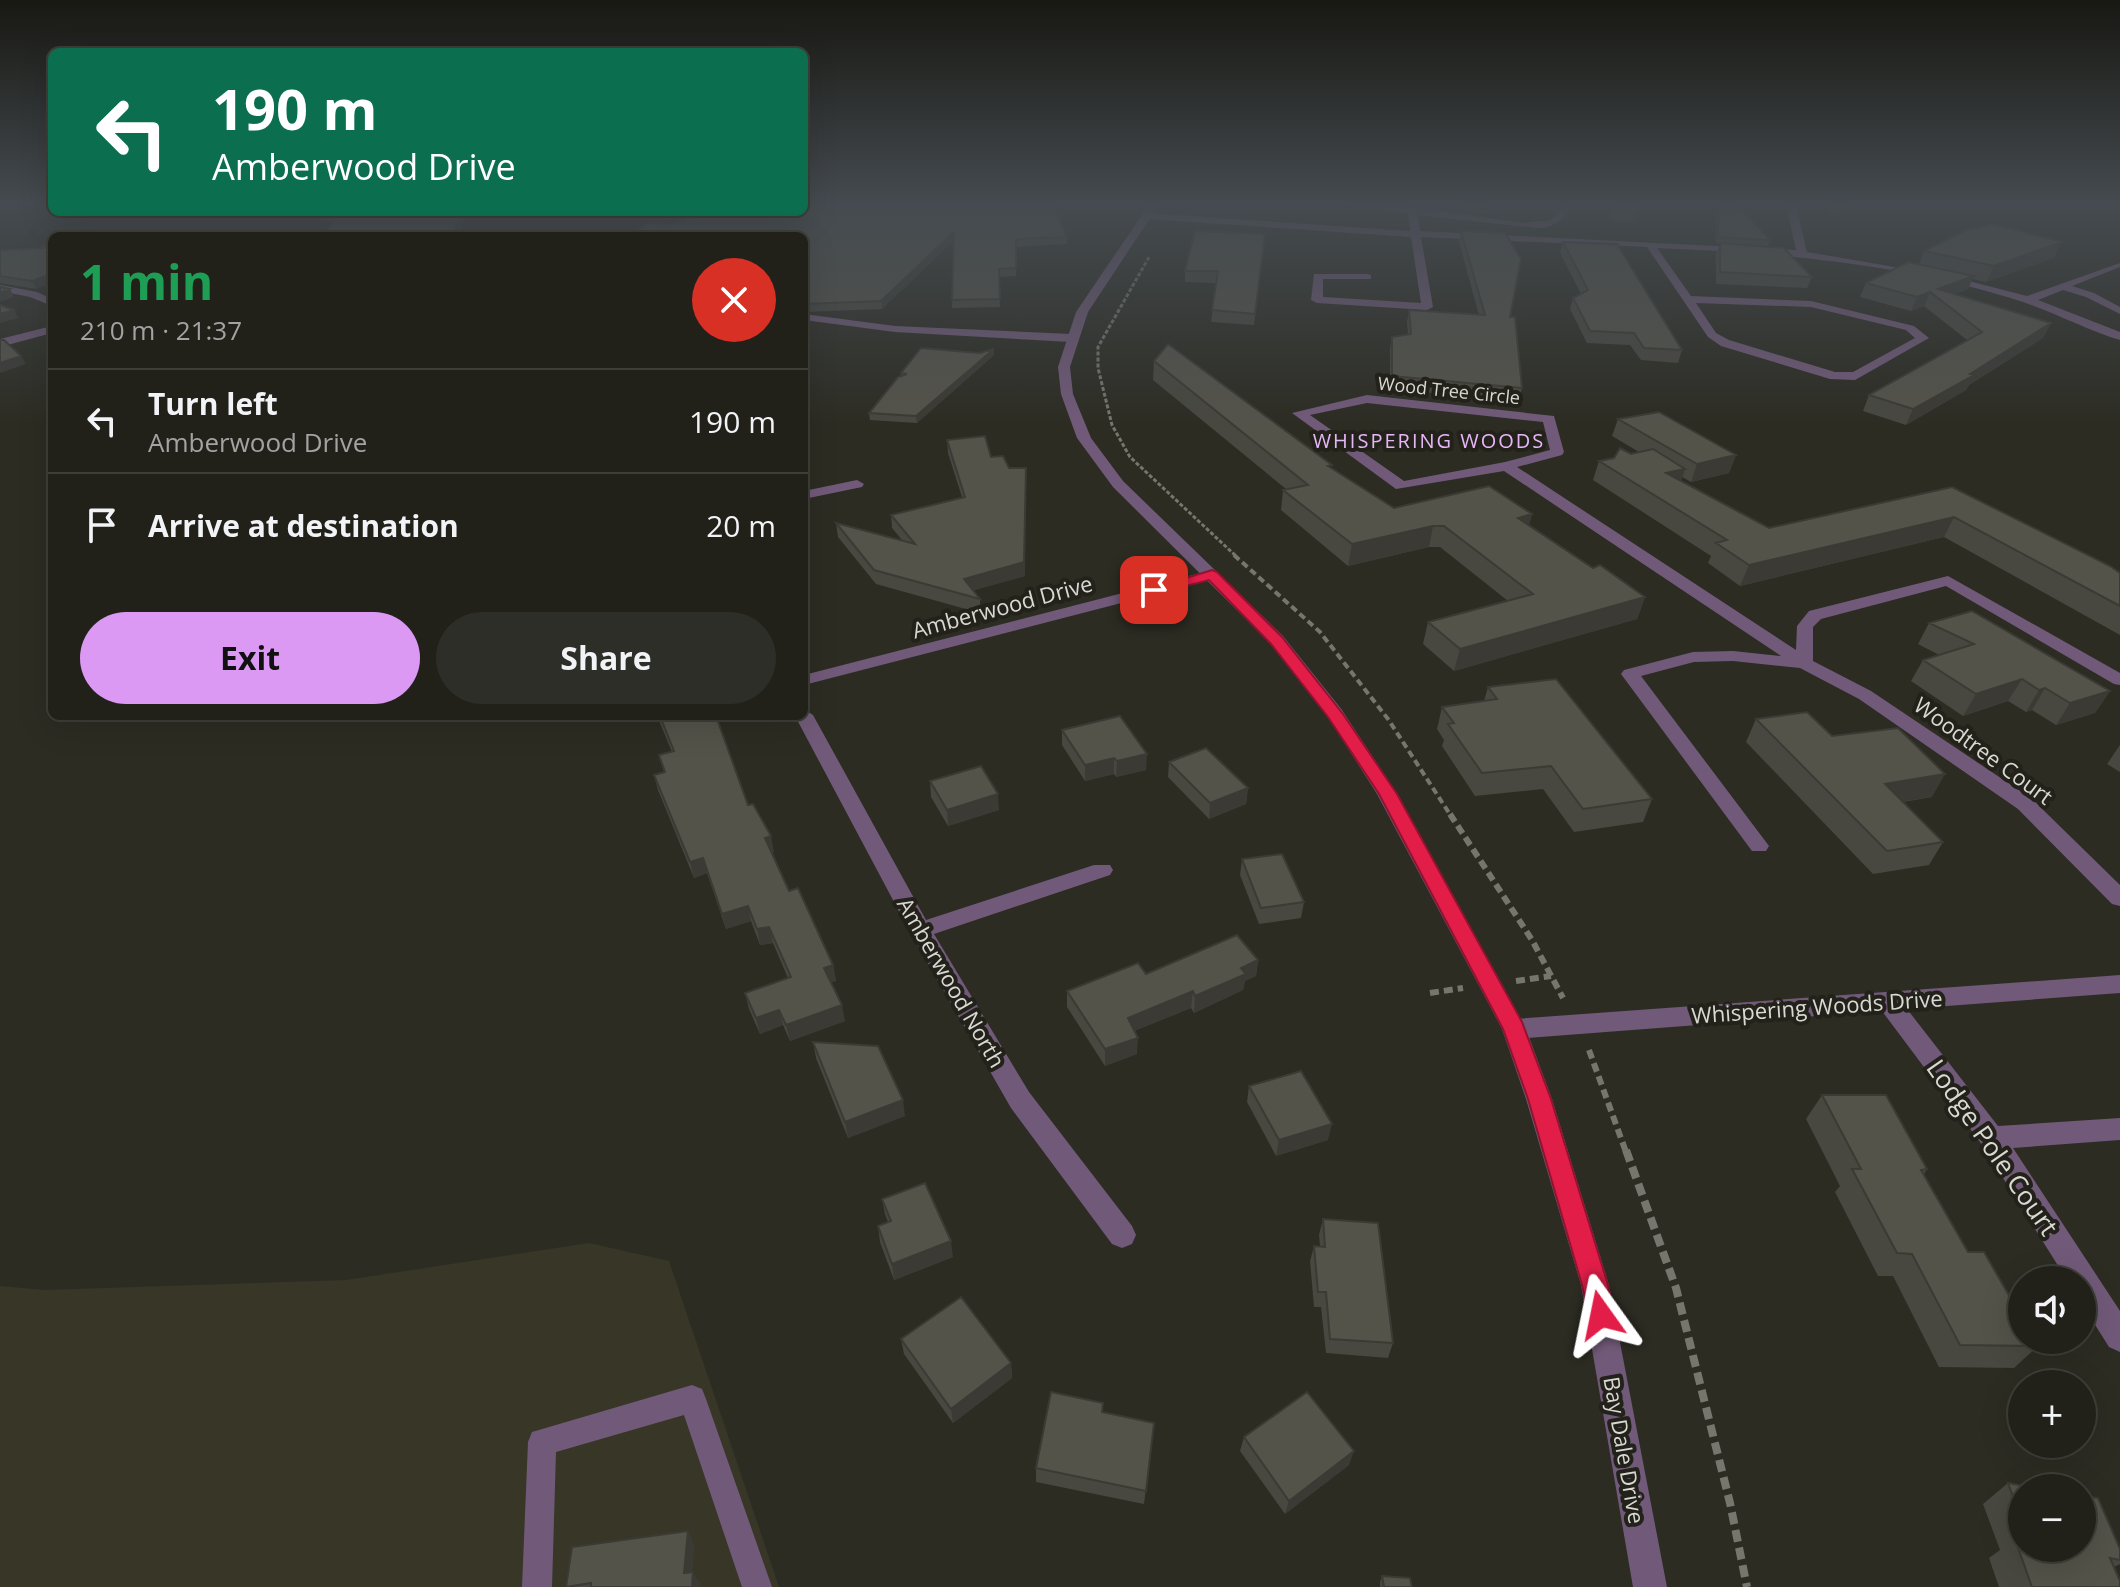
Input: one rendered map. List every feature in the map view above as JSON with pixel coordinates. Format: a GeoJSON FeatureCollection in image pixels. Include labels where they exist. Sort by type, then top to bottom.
{"type":"FeatureCollection","features":[{"type":"Feature","properties":{"kind":"street","name":"Bay Dale Drive"},"geometry":{"type":"LineString","coordinates":[[1105,277],[1082,312],[1064,367],[1084,438],[1118,484],[1277,640],[1335,714],[1387,794],[1514,1029],[1539,1099],[1595,1285],[1650,1587]]}},
{"type":"Feature","properties":{"kind":"street"},"geometry":{"type":"LineString","coordinates":[[1318,277],[1317,300],[1427,307],[1422,277]]}},
{"type":"Feature","properties":{"kind":"street"},"geometry":{"type":"LineString","coordinates":[[1673,277],[1712,335],[1725,343],[1834,376],[1855,376],[1923,338],[1910,328],[1811,304],[1688,299]]}},
{"type":"Feature","properties":{"kind":"street"},"geometry":{"type":"LineString","coordinates":[[1936,277],[2028,300],[2120,336]]}},
{"type":"Feature","properties":{"kind":"street"},"geometry":{"type":"LineString","coordinates":[[2028,300],[2084,277]]}},
{"type":"Feature","properties":{"kind":"street"},"geometry":{"type":"LineString","coordinates":[[2060,286],[2090,295],[2119,311]]}},
{"type":"Feature","properties":{"kind":"street"},"geometry":{"type":"LineString","coordinates":[[0,288],[33,294],[48,301]]}},
{"type":"Feature","properties":{"kind":"street"},"geometry":{"type":"LineString","coordinates":[[808,318],[882,328],[1071,338]]}},
{"type":"Feature","properties":{"kind":"street"},"geometry":{"type":"LineString","coordinates":[[0,343],[48,330]]}},
{"type":"Feature","properties":{"kind":"street","name":"Wood Tree Circle"},"geometry":{"type":"LineString","coordinates":[[1367,399],[1549,419],[1557,452],[1506,466],[1401,486],[1299,413],[1367,399]]}},
{"type":"Feature","properties":{"kind":"street"},"geometry":{"type":"LineString","coordinates":[[1506,466],[1804,663]]}},
{"type":"Feature","properties":{"kind":"street"},"geometry":{"type":"LineString","coordinates":[[808,494],[857,484]]}},
{"type":"Feature","properties":{"kind":"street","name":"Amberwood Drive"},"geometry":{"type":"LineString","coordinates":[[808,679],[1212,575]]}},
{"type":"Feature","properties":{"kind":"street"},"geometry":{"type":"LineString","coordinates":[[1804,663],[1805,626],[1815,615],[1948,581],[2120,680]]}},
{"type":"Feature","properties":{"kind":"street"},"geometry":{"type":"LineString","coordinates":[[1759,846],[1630,674],[1693,657],[1733,656],[1804,663]]}},
{"type":"Feature","properties":{"kind":"street","name":"Woodtree Court"},"geometry":{"type":"LineString","coordinates":[[1804,663],[1865,695],[2025,804],[2120,898]]}},
{"type":"Feature","properties":{"kind":"street","name":"Amberwood North"},"geometry":{"type":"LineString","coordinates":[[807,720],[920,930],[1020,1100],[1122,1235]]}},
{"type":"Feature","properties":{"kind":"street"},"geometry":{"type":"LineString","coordinates":[[920,930],[1102,870]]}},
{"type":"Feature","properties":{"kind":"street","name":"Whispering Woods Drive"},"geometry":{"type":"LineString","coordinates":[[1514,1029],[2120,984]]}},
{"type":"Feature","properties":{"kind":"street","name":"Lodge Pole Court"},"geometry":{"type":"LineString","coordinates":[[1887,1000],[1992,1138],[2120,1337]]}},
{"type":"Feature","properties":{"kind":"street"},"geometry":{"type":"LineString","coordinates":[[1992,1138],[2120,1129]]}},
{"type":"Feature","properties":{"kind":"lane"},"geometry":{"type":"LineString","coordinates":[[537,1587],[542,1442],[692,1399],[757,1587]]}},
{"type":"Feature","properties":{"kind":"shaded area"},"geometry":{"type":"Polygon","coordinates":[[[589,1243],[669,1261],[779,1587],[0,1587],[0,1286],[44,1290],[346,1280],[589,1243]]]}},
{"type":"Feature","properties":{"kind":"building"},"geometry":{"type":"Polygon","coordinates":[[[7,277],[43,277],[32,281],[7,277]]]}},
{"type":"Feature","properties":{"kind":"building"},"geometry":{"type":"Polygon","coordinates":[[[808,277],[906,277],[881,301],[808,304],[808,277]]]}},
{"type":"Feature","properties":{"kind":"building"},"geometry":{"type":"Polygon","coordinates":[[[953,277],[999,277],[1000,299],[952,300],[953,277]]]}},
{"type":"Feature","properties":{"kind":"building"},"geometry":{"type":"Polygon","coordinates":[[[1217,277],[1260,277],[1255,314],[1212,310],[1217,277]]]}},
{"type":"Feature","properties":{"kind":"building"},"geometry":{"type":"Polygon","coordinates":[[[1474,277],[1518,277],[1510,317],[1515,317],[1522,388],[1392,376],[1392,337],[1411,334],[1409,310],[1485,315],[1474,277]]]}},
{"type":"Feature","properties":{"kind":"building"},"geometry":{"type":"Polygon","coordinates":[[[1581,277],[1637,277],[1682,350],[1644,348],[1634,333],[1590,331],[1573,298],[1588,290],[1581,277]]]}},
{"type":"Feature","properties":{"kind":"building"},"geometry":{"type":"Polygon","coordinates":[[[1878,277],[1971,277],[1938,289],[2051,323],[1970,374],[1974,375],[1913,409],[1869,395],[1982,332],[1930,292],[1917,297],[1866,283],[1878,277]]]}},
{"type":"Feature","properties":{"kind":"building"},"geometry":{"type":"Polygon","coordinates":[[[0,305],[14,310],[0,314],[0,305]]]}},
{"type":"Feature","properties":{"kind":"building"},"geometry":{"type":"Polygon","coordinates":[[[0,340],[4,340],[21,356],[0,363],[0,340]]]}},
{"type":"Feature","properties":{"kind":"building"},"geometry":{"type":"Polygon","coordinates":[[[1168,344],[1332,465],[1328,466],[1394,508],[1489,486],[1532,514],[1518,518],[1593,568],[1600,565],[1645,597],[1460,649],[1428,622],[1533,594],[1444,526],[1352,544],[1283,490],[1308,485],[1154,361],[1168,344]]]}},
{"type":"Feature","properties":{"kind":"building"},"geometry":{"type":"Polygon","coordinates":[[[921,348],[979,353],[994,349],[916,416],[869,413],[898,377],[907,374],[901,373],[921,348]]]}},
{"type":"Feature","properties":{"kind":"building"},"geometry":{"type":"Polygon","coordinates":[[[1659,412],[1736,455],[1697,464],[1618,419],[1659,412]]]}},
{"type":"Feature","properties":{"kind":"building"},"geometry":{"type":"Polygon","coordinates":[[[985,436],[991,457],[1003,456],[1009,468],[1026,468],[1024,562],[964,579],[980,599],[874,570],[836,523],[915,544],[891,515],[965,497],[947,440],[985,436]]]}},
{"type":"Feature","properties":{"kind":"building"},"geometry":{"type":"Polygon","coordinates":[[[1620,448],[1631,454],[1653,449],[1685,469],[1666,473],[1769,528],[1952,487],[2120,573],[2120,606],[1954,517],[1749,565],[1716,543],[1727,540],[1599,461],[1614,458],[1620,448]]]}},
{"type":"Feature","properties":{"kind":"building"},"geometry":{"type":"Polygon","coordinates":[[[1972,611],[2110,691],[2070,703],[2022,679],[1976,694],[1923,660],[1974,644],[1929,623],[1972,611]]]}},
{"type":"Feature","properties":{"kind":"building"},"geometry":{"type":"Polygon","coordinates":[[[1556,679],[1652,799],[1583,809],[1551,766],[1482,773],[1448,724],[1454,723],[1442,707],[1497,699],[1488,687],[1556,679]]]}},
{"type":"Feature","properties":{"kind":"building"},"geometry":{"type":"Polygon","coordinates":[[[1807,712],[1832,736],[1898,728],[1945,774],[1885,784],[1943,842],[1887,851],[1756,719],[1807,712]]]}},
{"type":"Feature","properties":{"kind":"building"},"geometry":{"type":"Polygon","coordinates":[[[1120,716],[1147,754],[1085,765],[1062,730],[1120,716]]]}},
{"type":"Feature","properties":{"kind":"building"},"geometry":{"type":"Polygon","coordinates":[[[662,720],[717,720],[748,805],[753,804],[771,836],[765,838],[789,891],[798,888],[833,965],[824,968],[842,1005],[786,1025],[779,1010],[756,1018],[745,993],[791,977],[769,927],[757,929],[748,906],[722,914],[703,858],[690,862],[654,775],[665,772],[659,755],[674,751],[662,720]]]}},
{"type":"Feature","properties":{"kind":"building"},"geometry":{"type":"Polygon","coordinates":[[[1206,748],[1248,788],[1210,803],[1169,762],[1206,748]]]}},
{"type":"Feature","properties":{"kind":"building"},"geometry":{"type":"Polygon","coordinates":[[[981,766],[998,794],[947,810],[930,781],[981,766]]]}},
{"type":"Feature","properties":{"kind":"building"},"geometry":{"type":"Polygon","coordinates":[[[1282,854],[1304,902],[1261,908],[1242,859],[1282,854]]]}},
{"type":"Feature","properties":{"kind":"building"},"geometry":{"type":"Polygon","coordinates":[[[1237,935],[1258,960],[1241,968],[1246,974],[1195,996],[1193,991],[1128,1018],[1138,1038],[1105,1049],[1067,991],[1138,963],[1146,974],[1237,935]]]}},
{"type":"Feature","properties":{"kind":"building"},"geometry":{"type":"Polygon","coordinates":[[[813,1042],[878,1046],[903,1100],[845,1122],[813,1042]]]}},
{"type":"Feature","properties":{"kind":"building"},"geometry":{"type":"Polygon","coordinates":[[[1301,1071],[1332,1124],[1279,1140],[1249,1086],[1301,1071]]]}},
{"type":"Feature","properties":{"kind":"building"},"geometry":{"type":"Polygon","coordinates":[[[1822,1095],[1886,1095],[1927,1169],[1921,1170],[1968,1252],[1984,1252],[2008,1294],[2008,1346],[1960,1345],[1912,1254],[1897,1253],[1852,1169],[1861,1169],[1822,1095]]]}},
{"type":"Feature","properties":{"kind":"building"},"geometry":{"type":"Polygon","coordinates":[[[925,1183],[951,1241],[892,1264],[878,1226],[891,1221],[882,1199],[925,1183]]]}},
{"type":"Feature","properties":{"kind":"building"},"geometry":{"type":"Polygon","coordinates":[[[1323,1219],[1378,1223],[1393,1343],[1330,1339],[1326,1292],[1318,1292],[1314,1246],[1325,1247],[1323,1219]]]}},
{"type":"Feature","properties":{"kind":"building"},"geometry":{"type":"Polygon","coordinates":[[[961,1297],[1011,1363],[951,1409],[901,1339],[961,1297]]]}},
{"type":"Feature","properties":{"kind":"building"},"geometry":{"type":"Polygon","coordinates":[[[1051,1392],[1103,1403],[1102,1412],[1154,1423],[1146,1491],[1036,1468],[1051,1392]]]}},
{"type":"Feature","properties":{"kind":"building"},"geometry":{"type":"Polygon","coordinates":[[[1307,1392],[1354,1451],[1289,1501],[1244,1437],[1307,1392]]]}},
{"type":"Feature","properties":{"kind":"building"},"geometry":{"type":"Polygon","coordinates":[[[2098,1498],[2120,1549],[2120,1560],[2110,1558],[2120,1587],[2032,1587],[2023,1562],[2096,1562],[2098,1498]]]}},
{"type":"Feature","properties":{"kind":"building"},"geometry":{"type":"Polygon","coordinates":[[[688,1531],[684,1573],[693,1572],[692,1587],[591,1587],[591,1583],[566,1587],[572,1547],[688,1531]]]}},
{"type":"Feature","properties":{"kind":"building"},"geometry":{"type":"Polygon","coordinates":[[[1382,1576],[1410,1578],[1412,1587],[1384,1587],[1382,1576]]]}},
{"type":"Feature","properties":{"kind":"district","name":"WHISPERING WOODS"},"geometry":{"type":"Point","coordinates":[1429,440]}},
{"type":"Feature","properties":{"kind":"route"},"geometry":{"type":"LineString","coordinates":[[1154,590],[1212,575],[1277,640],[1335,714],[1387,794],[1514,1029],[1539,1099],[1595,1285],[1601,1315]]}}]}
